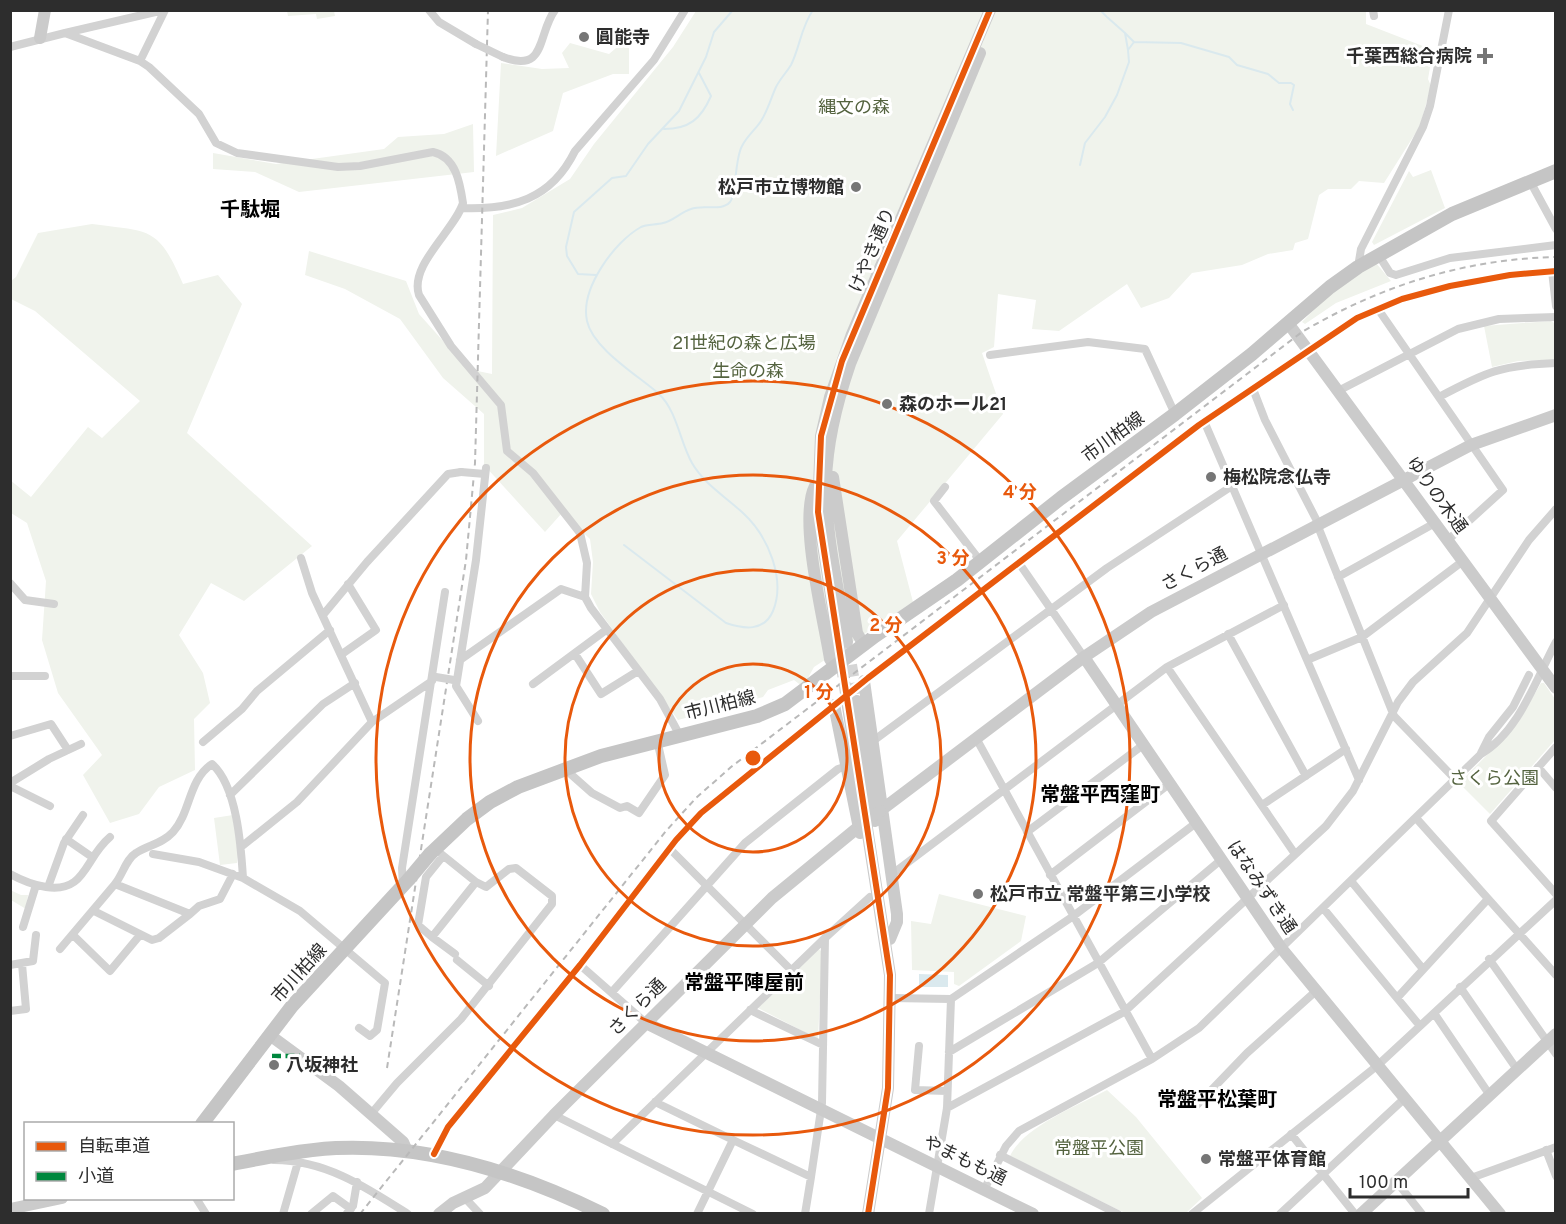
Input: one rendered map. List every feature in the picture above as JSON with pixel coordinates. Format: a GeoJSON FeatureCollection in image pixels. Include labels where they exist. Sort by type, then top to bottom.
{"type":"FeatureCollection","features":[{"type":"Feature","properties":{"kind":"main road","name":"市川柏線"},"geometry":{"type":"LineString","coordinates":[[204,1122],[292,1006],[467,819],[503,794],[601,756],[772,711],[799,695],[864,645],[981,562],[1061,498],[1174,414],[1358,267],[1452,214],[1556,171]]}},
{"type":"Feature","properties":{"kind":"main road"},"geometry":{"type":"LineString","coordinates":[[234,1164],[298,1152],[338,1148],[434,1154],[500,1172],[603,1214]]}},
{"type":"Feature","properties":{"kind":"street"},"geometry":{"type":"LineString","coordinates":[[40,38],[45,10]]}},
{"type":"Feature","properties":{"kind":"street"},"geometry":{"type":"LineString","coordinates":[[10,47],[164,10]]}},
{"type":"Feature","properties":{"kind":"street"},"geometry":{"type":"LineString","coordinates":[[140,61],[164,10]]}},
{"type":"Feature","properties":{"kind":"street"},"geometry":{"type":"LineString","coordinates":[[429,10],[439,22],[476,44],[517,63],[533,58],[539,52],[548,20],[555,10]]}},
{"type":"Feature","properties":{"kind":"street"},"geometry":{"type":"LineString","coordinates":[[461,208],[492,209],[520,204],[556,179],[566,169],[575,152],[654,60],[685,10]]}},
{"type":"Feature","properties":{"kind":"street"},"geometry":{"type":"LineString","coordinates":[[981,41],[990,10]]}},
{"type":"Feature","properties":{"kind":"street"},"geometry":{"type":"LineString","coordinates":[[981,41],[998,10]]}},
{"type":"Feature","properties":{"kind":"street"},"geometry":{"type":"LineString","coordinates":[[1358,267],[1361,249],[1426,116],[1449,10]]}},
{"type":"Feature","properties":{"kind":"street"},"geometry":{"type":"LineString","coordinates":[[65,33],[140,61],[149,67],[199,114],[213,141],[222,147],[253,156],[338,166],[360,166],[433,152],[442,154],[452,165],[459,180],[463,203],[421,271],[417,285],[419,295],[451,346],[501,405],[507,451],[533,473],[580,533],[587,563],[585,597],[606,630],[660,699],[679,734]]}},
{"type":"Feature","properties":{"kind":"street","name":"けやき通り"},"geometry":{"type":"LineString","coordinates":[[822,482],[838,398],[850,364],[981,41]]}},
{"type":"Feature","properties":{"kind":"street","name":"けやき通り"},"geometry":{"type":"LineString","coordinates":[[822,482],[821,436],[842,361],[981,41]]}},
{"type":"Feature","properties":{"kind":"street"},"geometry":{"type":"LineString","coordinates":[[1531,183],[1554,225]]}},
{"type":"Feature","properties":{"kind":"street"},"geometry":{"type":"LineString","coordinates":[[1378,254],[1390,273],[1396,275],[1450,258],[1556,246]]}},
{"type":"Feature","properties":{"kind":"street"},"geometry":{"type":"LineString","coordinates":[[434,1154],[448,1127],[701,813],[864,681],[1204,421],[1357,318],[1378,309],[1450,286],[1554,271],[1556,306]]}},
{"type":"Feature","properties":{"kind":"street"},"geometry":{"type":"LineString","coordinates":[[1378,309],[1503,490],[1448,540]]}},
{"type":"Feature","properties":{"kind":"street"},"geometry":{"type":"LineString","coordinates":[[1338,391],[1443,335],[1478,323],[1556,317]]}},
{"type":"Feature","properties":{"kind":"street","name":"ゆりの木通"},"geometry":{"type":"LineString","coordinates":[[1288,323],[1556,688]]}},
{"type":"Feature","properties":{"kind":"street"},"geometry":{"type":"LineString","coordinates":[[990,355],[1088,342],[1145,349],[1174,414]]}},
{"type":"Feature","properties":{"kind":"street"},"geometry":{"type":"LineString","coordinates":[[1439,398],[1487,372],[1516,364],[1556,363]]}},
{"type":"Feature","properties":{"kind":"street"},"geometry":{"type":"LineString","coordinates":[[1253,389],[1265,420],[1317,524],[1394,716],[1455,779]]}},
{"type":"Feature","properties":{"kind":"street","name":"さくら通"},"geometry":{"type":"LineString","coordinates":[[439,1214],[464,1197],[485,1188],[554,1115],[795,877],[1084,657],[1151,612],[1403,479],[1471,445],[1556,415]]}},
{"type":"Feature","properties":{"kind":"street"},"geometry":{"type":"LineString","coordinates":[[1204,421],[1359,780]]}},
{"type":"Feature","properties":{"kind":"street"},"geometry":{"type":"LineString","coordinates":[[828,459],[832,470],[857,633],[864,645]]}},
{"type":"Feature","properties":{"kind":"street"},"geometry":{"type":"LineString","coordinates":[[323,615],[348,584],[448,474],[461,471],[486,471],[477,551],[455,680],[456,686],[478,721]]}},
{"type":"Feature","properties":{"kind":"street"},"geometry":{"type":"LineString","coordinates":[[822,482],[818,512],[843,645]]}},
{"type":"Feature","properties":{"kind":"street"},"geometry":{"type":"LineString","coordinates":[[822,482],[810,503],[810,534],[830,659],[835,667]]}},
{"type":"Feature","properties":{"kind":"street"},"geometry":{"type":"LineString","coordinates":[[873,741],[1107,568],[1232,486]]}},
{"type":"Feature","properties":{"kind":"street"},"geometry":{"type":"LineString","coordinates":[[945,487],[934,501],[981,562]]}},
{"type":"Feature","properties":{"kind":"street"},"geometry":{"type":"LineString","coordinates":[[947,1108],[1124,1012],[1295,854],[1340,809],[1359,780],[1394,716],[1398,702],[1413,681],[1467,633],[1528,540],[1556,509]]}},
{"type":"Feature","properties":{"kind":"street"},"geometry":{"type":"LineString","coordinates":[[1338,577],[1435,523]]}},
{"type":"Feature","properties":{"kind":"street"},"geometry":{"type":"LineString","coordinates":[[301,558],[312,593],[372,722]]}},
{"type":"Feature","properties":{"kind":"street"},"geometry":{"type":"LineString","coordinates":[[1307,660],[1362,637],[1462,561]]}},
{"type":"Feature","properties":{"kind":"street","name":"はなみずき通"},"geometry":{"type":"LineString","coordinates":[[1019,563],[1282,949],[1500,1214]]}},
{"type":"Feature","properties":{"kind":"street"},"geometry":{"type":"LineString","coordinates":[[10,583],[25,600],[54,604]]}},
{"type":"Feature","properties":{"kind":"street"},"geometry":{"type":"LineString","coordinates":[[342,654],[376,630],[348,584]]}},
{"type":"Feature","properties":{"kind":"street"},"geometry":{"type":"LineString","coordinates":[[460,660],[561,589],[585,597]]}},
{"type":"Feature","properties":{"kind":"street"},"geometry":{"type":"LineString","coordinates":[[406,882],[402,868],[434,678],[445,592]]}},
{"type":"Feature","properties":{"kind":"street"},"geometry":{"type":"LineString","coordinates":[[891,875],[1167,667],[1284,605]]}},
{"type":"Feature","properties":{"kind":"street"},"geometry":{"type":"LineString","coordinates":[[203,742],[242,709],[257,691],[330,630]]}},
{"type":"Feature","properties":{"kind":"street"},"geometry":{"type":"LineString","coordinates":[[533,684],[606,630]]}},
{"type":"Feature","properties":{"kind":"street"},"geometry":{"type":"LineString","coordinates":[[1228,634],[1306,776]]}},
{"type":"Feature","properties":{"kind":"street"},"geometry":{"type":"LineString","coordinates":[[984,1190],[1006,1146],[1030,1124],[1152,1059],[1199,1028],[1282,949],[1481,754],[1490,749],[1521,709],[1556,642]]}},
{"type":"Feature","properties":{"kind":"street"},"geometry":{"type":"LineString","coordinates":[[574,654],[601,694],[638,670]]}},
{"type":"Feature","properties":{"kind":"street"},"geometry":{"type":"LineString","coordinates":[[1167,667],[1295,854]]}},
{"type":"Feature","properties":{"kind":"street"},"geometry":{"type":"LineString","coordinates":[[1481,754],[1489,737],[1513,706],[1529,675]]}},
{"type":"Feature","properties":{"kind":"street"},"geometry":{"type":"LineString","coordinates":[[10,676],[45,676]]}},
{"type":"Feature","properties":{"kind":"street"},"geometry":{"type":"LineString","coordinates":[[241,847],[297,802],[372,722],[434,678],[455,680]]}},
{"type":"Feature","properties":{"kind":"street"},"geometry":{"type":"LineString","coordinates":[[864,681],[897,922],[890,939]]}},
{"type":"Feature","properties":{"kind":"street"},"geometry":{"type":"LineString","coordinates":[[230,795],[323,704],[355,683]]}},
{"type":"Feature","properties":{"kind":"street"},"geometry":{"type":"LineString","coordinates":[[868,1214],[888,1088],[891,998],[888,959],[852,704],[890,939],[888,959]]}},
{"type":"Feature","properties":{"kind":"street"},"geometry":{"type":"LineString","coordinates":[[834,705],[860,826],[876,934],[888,959]]}},
{"type":"Feature","properties":{"kind":"street"},"geometry":{"type":"LineString","coordinates":[[10,736],[51,724],[69,750]]}},
{"type":"Feature","properties":{"kind":"street"},"geometry":{"type":"LineString","coordinates":[[976,738],[1124,1012],[1152,1059]]}},
{"type":"Feature","properties":{"kind":"street"},"geometry":{"type":"LineString","coordinates":[[566,770],[592,792],[620,808],[627,806],[639,813],[665,775],[657,740]]}},
{"type":"Feature","properties":{"kind":"street"},"geometry":{"type":"LineString","coordinates":[[10,785],[81,744]]}},
{"type":"Feature","properties":{"kind":"street"},"geometry":{"type":"LineString","coordinates":[[1027,832],[1143,745]]}},
{"type":"Feature","properties":{"kind":"street"},"geometry":{"type":"LineString","coordinates":[[1556,747],[1491,821],[1556,894]]}},
{"type":"Feature","properties":{"kind":"street"},"geometry":{"type":"LineString","coordinates":[[1262,805],[1346,749]]}},
{"type":"Feature","properties":{"kind":"street"},"geometry":{"type":"LineString","coordinates":[[60,949],[116,884],[135,853],[157,845],[172,833],[204,769],[212,764],[230,795],[241,847],[243,878]]}},
{"type":"Feature","properties":{"kind":"street"},"geometry":{"type":"LineString","coordinates":[[612,992],[745,843],[838,769],[847,766]]}},
{"type":"Feature","properties":{"kind":"street"},"geometry":{"type":"LineString","coordinates":[[1538,767],[1556,788]]}},
{"type":"Feature","properties":{"kind":"street"},"geometry":{"type":"LineString","coordinates":[[1050,875],[1169,784]]}},
{"type":"Feature","properties":{"kind":"street"},"geometry":{"type":"LineString","coordinates":[[10,785],[50,806]]}},
{"type":"Feature","properties":{"kind":"street"},"geometry":{"type":"LineString","coordinates":[[48,887],[66,839],[83,815]]}},
{"type":"Feature","properties":{"kind":"street"},"geometry":{"type":"LineString","coordinates":[[1416,818],[1556,975]]}},
{"type":"Feature","properties":{"kind":"street"},"geometry":{"type":"LineString","coordinates":[[891,998],[951,999],[1072,917],[1196,823]]}},
{"type":"Feature","properties":{"kind":"street"},"geometry":{"type":"LineString","coordinates":[[10,874],[36,885],[63,889],[72,886],[92,857],[110,837]]}},
{"type":"Feature","properties":{"kind":"street"},"geometry":{"type":"LineString","coordinates":[[66,839],[92,857]]}},
{"type":"Feature","properties":{"kind":"street"},"geometry":{"type":"LineString","coordinates":[[670,849],[791,969]]}},
{"type":"Feature","properties":{"kind":"street"},"geometry":{"type":"LineString","coordinates":[[371,1114],[396,1083],[445,1037],[489,986],[553,900],[552,896],[516,868],[509,869],[486,886],[476,882],[436,853],[426,877],[418,925],[489,986]]}},
{"type":"Feature","properties":{"kind":"street"},"geometry":{"type":"LineString","coordinates":[[153,854],[199,862],[233,874],[300,911],[385,983],[377,1030],[370,1036],[359,1028]]}},
{"type":"Feature","properties":{"kind":"street"},"geometry":{"type":"LineString","coordinates":[[949,1052],[1098,963],[1222,859]]}},
{"type":"Feature","properties":{"kind":"street"},"geometry":{"type":"LineString","coordinates":[[94,910],[152,940],[159,938],[199,906],[220,899],[233,874]]}},
{"type":"Feature","properties":{"kind":"street"},"geometry":{"type":"LineString","coordinates":[[1351,881],[1423,969]]}},
{"type":"Feature","properties":{"kind":"street"},"geometry":{"type":"LineString","coordinates":[[432,937],[476,882]]}},
{"type":"Feature","properties":{"kind":"street"},"geometry":{"type":"LineString","coordinates":[[116,884],[190,914]]}},
{"type":"Feature","properties":{"kind":"street"},"geometry":{"type":"LineString","coordinates":[[23,927],[36,885]]}},
{"type":"Feature","properties":{"kind":"street"},"geometry":{"type":"LineString","coordinates":[[612,1144],[791,969],[870,897]]}},
{"type":"Feature","properties":{"kind":"street"},"geometry":{"type":"LineString","coordinates":[[1397,998],[1488,899]]}},
{"type":"Feature","properties":{"kind":"street"},"geometry":{"type":"LineString","coordinates":[[1192,1214],[1378,1065],[1489,959],[1556,900]]}},
{"type":"Feature","properties":{"kind":"street"},"geometry":{"type":"LineString","coordinates":[[1323,908],[1420,1026]]}},
{"type":"Feature","properties":{"kind":"street"},"geometry":{"type":"LineString","coordinates":[[10,965],[33,961],[36,935]]}},
{"type":"Feature","properties":{"kind":"street"},"geometry":{"type":"LineString","coordinates":[[73,935],[110,970],[140,935]]}},
{"type":"Feature","properties":{"kind":"street"},"geometry":{"type":"LineString","coordinates":[[805,1214],[821,1110],[825,938]]}},
{"type":"Feature","properties":{"kind":"street"},"geometry":{"type":"LineString","coordinates":[[1489,959],[1546,1043],[1556,1053]]}},
{"type":"Feature","properties":{"kind":"street"},"geometry":{"type":"LineString","coordinates":[[10,1011],[26,1009],[22,963]]}},
{"type":"Feature","properties":{"kind":"street"},"geometry":{"type":"LineString","coordinates":[[580,965],[646,1023]]}},
{"type":"Feature","properties":{"kind":"street"},"geometry":{"type":"LineString","coordinates":[[1460,987],[1516,1068]]}},
{"type":"Feature","properties":{"kind":"street"},"geometry":{"type":"LineString","coordinates":[[1197,1106],[1247,1053],[1316,991]]}},
{"type":"Feature","properties":{"kind":"street"},"geometry":{"type":"LineString","coordinates":[[929,1214],[947,1108],[951,999]]}},
{"type":"Feature","properties":{"kind":"street"},"geometry":{"type":"LineString","coordinates":[[750,1010],[823,1045]]}},
{"type":"Feature","properties":{"kind":"street"},"geometry":{"type":"LineString","coordinates":[[1434,1013],[1489,1094]]}},
{"type":"Feature","properties":{"kind":"street","name":"やまもも通"},"geometry":{"type":"LineString","coordinates":[[646,1023],[1033,1214]]}},
{"type":"Feature","properties":{"kind":"street"},"geometry":{"type":"LineString","coordinates":[[1361,1214],[1516,1068],[1556,1034]]}},
{"type":"Feature","properties":{"kind":"street"},"geometry":{"type":"LineString","coordinates":[[271,1036],[316,1068],[371,1114],[403,1142],[406,1151]]}},
{"type":"Feature","properties":{"kind":"street"},"geometry":{"type":"LineString","coordinates":[[919,1046],[915,1090],[947,1090]]}},
{"type":"Feature","properties":{"kind":"street"},"geometry":{"type":"LineString","coordinates":[[1280,1214],[1406,1098]]}},
{"type":"Feature","properties":{"kind":"street"},"geometry":{"type":"LineString","coordinates":[[655,1102],[811,1177]]}},
{"type":"Feature","properties":{"kind":"street"},"geometry":{"type":"LineString","coordinates":[[554,1115],[753,1214]]}},
{"type":"Feature","properties":{"kind":"street"},"geometry":{"type":"LineString","coordinates":[[1291,1134],[1354,1214]]}},
{"type":"Feature","properties":{"kind":"street"},"geometry":{"type":"LineString","coordinates":[[697,1214],[733,1140]]}},
{"type":"Feature","properties":{"kind":"street"},"geometry":{"type":"LineString","coordinates":[[1471,1178],[1556,1147]]}},
{"type":"Feature","properties":{"kind":"street"},"geometry":{"type":"LineString","coordinates":[[1546,1150],[1556,1176]]}},
{"type":"Feature","properties":{"kind":"street"},"geometry":{"type":"LineString","coordinates":[[1000,1155],[1119,1214]]}},
{"type":"Feature","properties":{"kind":"street"},"geometry":{"type":"LineString","coordinates":[[250,1160],[298,1162],[326,1169],[357,1182],[408,1214]]}},
{"type":"Feature","properties":{"kind":"street"},"geometry":{"type":"LineString","coordinates":[[283,1214],[298,1162]]}},
{"type":"Feature","properties":{"kind":"street"},"geometry":{"type":"LineString","coordinates":[[1396,1180],[1422,1214]]}},
{"type":"Feature","properties":{"kind":"street"},"geometry":{"type":"LineString","coordinates":[[311,1214],[333,1196],[349,1211],[357,1182]]}},
{"type":"Feature","properties":{"kind":"street"},"geometry":{"type":"LineString","coordinates":[[464,1197],[480,1214]]}},
{"type":"Feature","properties":{"kind":"street"},"geometry":{"type":"LineString","coordinates":[[10,1209],[53,1200]]}},
{"type":"Feature","properties":{"kind":"street"},"geometry":{"type":"LineString","coordinates":[[197,1200],[206,1214]]}},
{"type":"Feature","properties":{"kind":"green space"},"geometry":{"type":"Polygon","coordinates":[[[287,11],[334,11],[335,16],[317,19],[316,14],[288,16],[287,11]]]}},
{"type":"Feature","properties":{"kind":"green space","name":"21世紀の森と広場"},"geometry":{"type":"Polygon","coordinates":[[[696,11],[1366,11],[1366,24],[1433,50],[1428,79],[1431,86],[1420,126],[1384,183],[1359,181],[1351,189],[1328,189],[1319,195],[1308,239],[1295,243],[1293,250],[1268,254],[1242,265],[1192,273],[1169,298],[1141,308],[1127,284],[1059,331],[1032,329],[1036,300],[998,294],[994,347],[982,353],[1003,414],[897,541],[913,602],[814,667],[803,687],[794,680],[768,690],[763,697],[678,720],[600,612],[591,594],[593,562],[590,539],[562,513],[545,532],[484,465],[484,414],[443,378],[400,319],[345,289],[305,275],[309,251],[406,281],[419,314],[468,369],[492,374],[493,215],[522,208],[570,179],[594,144],[673,47],[696,11]]]}},
{"type":"Feature","properties":{"kind":"green space"},"geometry":{"type":"Polygon","coordinates":[[[629,37],[629,74],[613,74],[563,93],[553,131],[496,156],[501,63],[542,69],[569,68],[562,53],[570,43],[609,54],[629,37]]]}},
{"type":"Feature","properties":{"kind":"green space"},"geometry":{"type":"Polygon","coordinates":[[[473,124],[474,172],[299,192],[255,172],[213,169],[213,153],[276,164],[384,149],[398,137],[444,134],[473,124]]]}},
{"type":"Feature","properties":{"kind":"green space"},"geometry":{"type":"Polygon","coordinates":[[[1431,170],[1445,208],[1374,245],[1372,242],[1409,171],[1413,177],[1431,170]]]}},
{"type":"Feature","properties":{"kind":"green space"},"geometry":{"type":"Polygon","coordinates":[[[92,224],[140,231],[150,235],[167,251],[183,284],[218,275],[242,304],[187,433],[312,546],[244,601],[211,583],[179,635],[203,673],[210,703],[194,719],[195,770],[159,787],[139,814],[110,823],[83,775],[102,755],[58,693],[42,640],[46,581],[27,523],[11,513],[10,480],[31,497],[88,427],[102,438],[140,401],[35,311],[11,299],[11,281],[16,277],[38,233],[92,224]]]}},
{"type":"Feature","properties":{"kind":"green space"},"geometry":{"type":"Polygon","coordinates":[[[1376,263],[1391,281],[1336,303],[1305,324],[1302,322],[1333,290],[1376,263]]]}},
{"type":"Feature","properties":{"kind":"green space"},"geometry":{"type":"Polygon","coordinates":[[[1551,321],[1554,323],[1554,360],[1518,361],[1492,367],[1484,326],[1551,321]]]}},
{"type":"Feature","properties":{"kind":"green space","name":"さくら公園"},"geometry":{"type":"Polygon","coordinates":[[[1541,683],[1544,683],[1555,699],[1555,740],[1490,814],[1459,783],[1513,725],[1541,683]]]}},
{"type":"Feature","properties":{"kind":"green space"},"geometry":{"type":"Polygon","coordinates":[[[233,815],[238,853],[237,863],[220,865],[214,818],[233,815]]]}},
{"type":"Feature","properties":{"kind":"green space"},"geometry":{"type":"Polygon","coordinates":[[[10,890],[21,895],[28,895],[26,909],[11,900],[10,890]]]}},
{"type":"Feature","properties":{"kind":"green space"},"geometry":{"type":"Polygon","coordinates":[[[939,894],[1026,916],[1021,941],[959,986],[954,984],[954,972],[912,970],[911,921],[931,924],[939,894]]]}},
{"type":"Feature","properties":{"kind":"green space"},"geometry":{"type":"Polygon","coordinates":[[[819,949],[822,952],[818,1039],[758,1008],[819,949]]]}},
{"type":"Feature","properties":{"kind":"green space","name":"常盤平公園"},"geometry":{"type":"Polygon","coordinates":[[[1107,1090],[1136,1117],[1202,1198],[1186,1213],[1125,1213],[1010,1156],[1017,1145],[1039,1126],[1107,1090]]]}},
{"type":"Feature","properties":{"kind":"shaded area"},"geometry":{"type":"Polygon","coordinates":[[[919,974],[948,975],[948,987],[919,987],[919,974]]]}},
{"type":"Feature","properties":{"kind":"waterway"},"geometry":{"type":"LineString","coordinates":[[596,275],[578,274],[567,256],[566,247],[574,212],[612,178],[626,176],[648,144],[679,111],[706,57],[714,32],[733,10]]}},
{"type":"Feature","properties":{"kind":"waterway"},"geometry":{"type":"LineString","coordinates":[[624,545],[726,623],[740,627],[759,626],[769,618],[773,611],[776,599],[776,572],[760,534],[743,513],[697,471],[665,401],[598,342],[587,321],[586,308],[594,281],[601,268],[610,255],[631,234],[643,226],[667,222],[691,209],[722,207],[730,202],[734,192],[739,152],[746,139],[761,121],[779,81],[791,65],[813,10]]}},
{"type":"Feature","properties":{"kind":"waterway"},"geometry":{"type":"LineString","coordinates":[[1100,10],[1106,16]]}},
{"type":"Feature","properties":{"kind":"waterway"},"geometry":{"type":"LineString","coordinates":[[1107,17],[1125,33],[1128,50],[1134,42],[1181,43],[1229,57],[1237,65],[1268,74],[1279,83],[1291,83],[1294,85],[1290,104],[1293,110]]}},
{"type":"Feature","properties":{"kind":"waterway"},"geometry":{"type":"LineString","coordinates":[[1125,33],[1134,42]]}},
{"type":"Feature","properties":{"kind":"waterway"},"geometry":{"type":"LineString","coordinates":[[1080,165],[1085,143],[1105,117],[1117,95],[1129,62],[1128,50]]}},
{"type":"Feature","properties":{"kind":"waterway"},"geometry":{"type":"LineString","coordinates":[[664,129],[687,125],[703,111],[711,96],[699,73]]}},
{"type":"Feature","properties":{"kind":"tunnel"},"geometry":{"type":"LineString","coordinates":[[839,647],[848,707]]}},
{"type":"Feature","properties":{"kind":"tunnel"},"geometry":{"type":"LineString","coordinates":[[848,647],[857,700]]}},
{"type":"Feature","properties":{"kind":"railway"},"geometry":{"type":"LineString","coordinates":[[387,1068],[466,560],[475,463],[488,10]]}},
{"type":"Feature","properties":{"kind":"railway"},"geometry":{"type":"LineString","coordinates":[[360,1214],[666,831],[696,798],[731,767],[1302,332],[1362,301],[1424,278],[1488,263],[1556,257]]}},
{"type":"Feature","properties":{"kind":"marked path"},"geometry":{"type":"LineString","coordinates":[[272,1056],[300,1056]]}},
{"type":"Feature","properties":{"kind":"cycle path"},"geometry":{"type":"LineString","coordinates":[[868,1214],[888,1088],[890,975],[818,512],[821,436],[842,361],[990,10]]}},
{"type":"Feature","properties":{"kind":"cycle path"},"geometry":{"type":"LineString","coordinates":[[434,1154],[448,1127],[580,965],[676,840],[701,813],[868,678],[1199,425],[1357,318],[1402,299],[1450,286],[1510,275],[1556,271]]}},
{"type":"Feature","properties":{"kind":"place","name":"圓能寺"},"geometry":{"type":"Point","coordinates":[584,37]}},
{"type":"Feature","properties":{"kind":"place","name":"千葉西総合病院"},"geometry":{"type":"Point","coordinates":[1485,56]}},
{"type":"Feature","properties":{"kind":"place","name":"松戸市立博物館"},"geometry":{"type":"Point","coordinates":[856,187]}},
{"type":"Feature","properties":{"kind":"place","name":"森のホール21"},"geometry":{"type":"Point","coordinates":[887,404]}},
{"type":"Feature","properties":{"kind":"place","name":"梅松院念仏寺"},"geometry":{"type":"Point","coordinates":[1211,477]}},
{"type":"Feature","properties":{"kind":"place","name":"松戸市立 常盤平第三小学校"},"geometry":{"type":"Point","coordinates":[978,894]}},
{"type":"Feature","properties":{"kind":"place","name":"八坂神社"},"geometry":{"type":"Point","coordinates":[274,1065]}},
{"type":"Feature","properties":{"kind":"place","name":"常盤平体育館"},"geometry":{"type":"Point","coordinates":[1206,1159]}},
{"type":"Feature","properties":{"kind":"district","name":"千駄堀"},"geometry":{"type":"Point","coordinates":[250,209]}},
{"type":"Feature","properties":{"kind":"district","name":"常盤平西窪町"},"geometry":{"type":"Point","coordinates":[1100,794]}},
{"type":"Feature","properties":{"kind":"district","name":"常盤平陣屋前"},"geometry":{"type":"Point","coordinates":[744,982]}},
{"type":"Feature","properties":{"kind":"district","name":"常盤平松葉町"},"geometry":{"type":"Point","coordinates":[1217,1099]}},
{"type":"Feature","properties":{"kind":"park label","name":"縄文の森"},"geometry":{"type":"Point","coordinates":[854,107]}},
{"type":"Feature","properties":{"kind":"park label","name":"生命の森"},"geometry":{"type":"Point","coordinates":[748,371]}}]}
